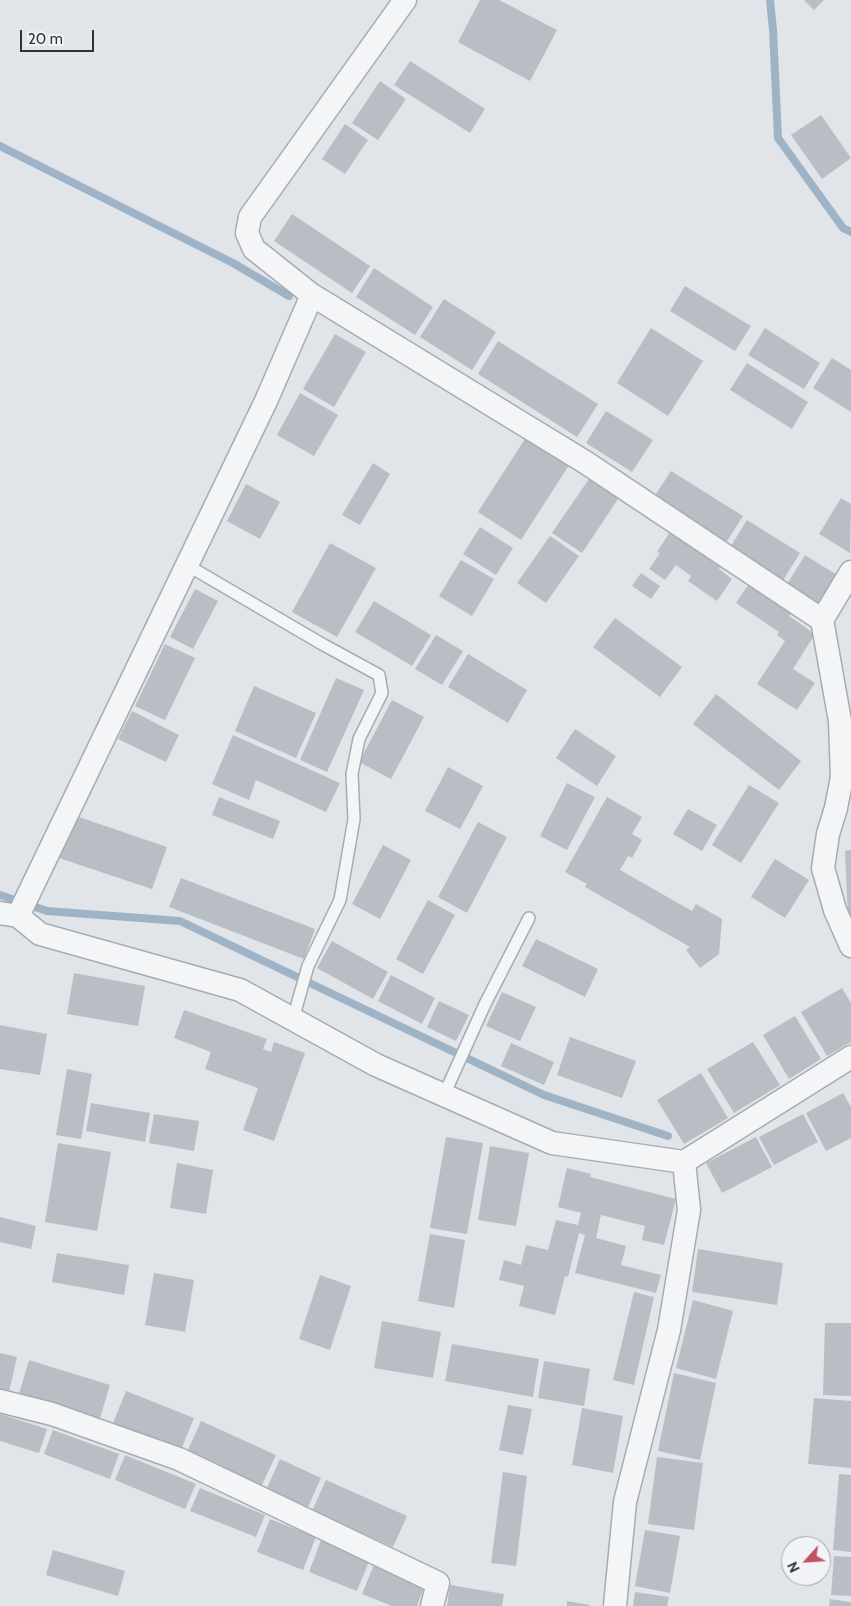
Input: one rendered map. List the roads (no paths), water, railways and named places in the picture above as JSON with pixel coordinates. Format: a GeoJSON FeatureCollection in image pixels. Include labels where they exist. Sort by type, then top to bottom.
{"type":"FeatureCollection","features":[{"type":"Feature","properties":{"kind":"street"},"geometry":{"type":"LineString","coordinates":[[405,0],[250,217],[247,233],[254,248],[312,295],[585,462],[822,620]]}},
{"type":"Feature","properties":{"kind":"street"},"geometry":{"type":"LineString","coordinates":[[312,295],[266,401],[29,894],[9,915],[40,934],[240,990],[376,1065],[552,1143],[684,1162],[851,1057]]}},
{"type":"Feature","properties":{"kind":"street"},"geometry":{"type":"LineString","coordinates":[[851,572],[822,620],[840,721],[842,777],[836,808],[828,834],[823,868],[834,910],[851,946]]}},
{"type":"Feature","properties":{"kind":"street"},"geometry":{"type":"LineString","coordinates":[[615,1606],[625,1502],[669,1330],[689,1210],[684,1162]]}},
{"type":"Feature","properties":{"kind":"street"},"geometry":{"type":"LineString","coordinates":[[0,1401],[52,1414],[179,1460],[232,1485],[438,1583],[432,1606]]}},
{"type":"Feature","properties":{"kind":"lane"},"geometry":{"type":"LineString","coordinates":[[188,565],[322,644],[379,675],[382,693],[359,739],[352,774],[354,819],[340,900],[308,966],[293,1019]]}},
{"type":"Feature","properties":{"kind":"lane"},"geometry":{"type":"LineString","coordinates":[[444,1095],[485,1004],[529,918]]}},
{"type":"Feature","properties":{"kind":"waterway"},"geometry":{"type":"LineString","coordinates":[[770,0],[778,138],[843,228],[851,232]]}},
{"type":"Feature","properties":{"kind":"waterway"},"geometry":{"type":"LineString","coordinates":[[0,146],[233,263],[289,296]]}},
{"type":"Feature","properties":{"kind":"waterway"},"geometry":{"type":"LineString","coordinates":[[0,895],[47,911],[180,921],[544,1095],[668,1136]]}}]}
